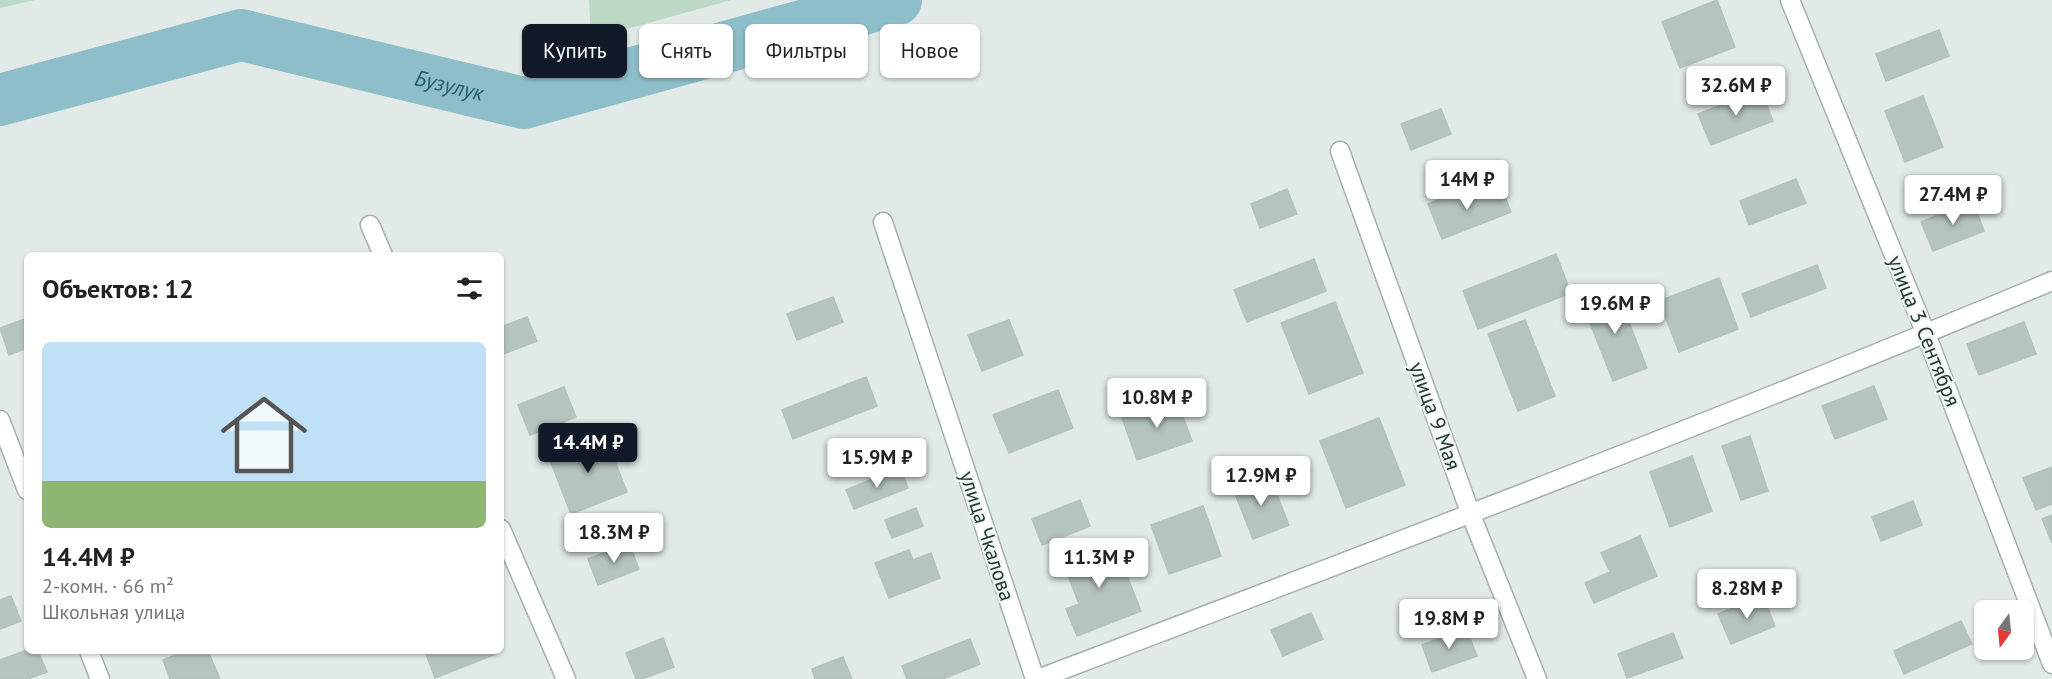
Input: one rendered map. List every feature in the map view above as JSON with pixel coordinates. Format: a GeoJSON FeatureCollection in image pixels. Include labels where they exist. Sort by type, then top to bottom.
{"type":"FeatureCollection","features":[{"type":"Feature","properties":{"kind":"street","name":"улица 3 Сентября"},"geometry":{"type":"LineString","coordinates":[[1790,0],[1926,334],[2052,664]]}},
{"type":"Feature","properties":{"kind":"street","name":"улица 9 Мая"},"geometry":{"type":"LineString","coordinates":[[1340,151],[1471,514],[1537,679]]}},
{"type":"Feature","properties":{"kind":"street","name":"улица Чкалова"},"geometry":{"type":"LineString","coordinates":[[883,222],[1036,679]]}},
{"type":"Feature","properties":{"kind":"street"},"geometry":{"type":"LineString","coordinates":[[370,225],[382,252]]}},
{"type":"Feature","properties":{"kind":"street"},"geometry":{"type":"LineString","coordinates":[[1036,679],[1471,514],[1926,334],[2052,281]]}},
{"type":"Feature","properties":{"kind":"street"},"geometry":{"type":"LineString","coordinates":[[0,420],[24,482]]}},
{"type":"Feature","properties":{"kind":"street"},"geometry":{"type":"LineString","coordinates":[[504,536],[566,679]]}},
{"type":"Feature","properties":{"kind":"street"},"geometry":{"type":"LineString","coordinates":[[90,654],[100,679]]}},
{"type":"Feature","properties":{"kind":"green space"},"geometry":{"type":"Polygon","coordinates":[[[0,0],[35,0],[0,8],[0,0]]]}},
{"type":"Feature","properties":{"kind":"green space"},"geometry":{"type":"Polygon","coordinates":[[[589,0],[731,0],[627,29],[627,24],[590,24],[589,0]]]}},
{"type":"Feature","properties":{"kind":"building"},"geometry":{"type":"Polygon","coordinates":[[[1717,0],[1735,47],[1680,68],[1662,22],[1717,0]]]}},
{"type":"Feature","properties":{"kind":"building"},"geometry":{"type":"Polygon","coordinates":[[[1939,30],[1949,56],[1886,81],[1876,54],[1939,30]]]}},
{"type":"Feature","properties":{"kind":"building"},"geometry":{"type":"Polygon","coordinates":[[[1761,90],[1773,121],[1711,145],[1698,114],[1761,90]]]}},
{"type":"Feature","properties":{"kind":"building"},"geometry":{"type":"Polygon","coordinates":[[[1923,96],[1943,147],[1905,162],[1885,111],[1923,96]]]}},
{"type":"Feature","properties":{"kind":"building"},"geometry":{"type":"Polygon","coordinates":[[[1441,109],[1451,134],[1411,150],[1401,124],[1441,109]]]}},
{"type":"Feature","properties":{"kind":"building"},"geometry":{"type":"Polygon","coordinates":[[[1796,179],[1806,203],[1749,225],[1740,201],[1796,179]]]}},
{"type":"Feature","properties":{"kind":"building"},"geometry":{"type":"Polygon","coordinates":[[[1287,189],[1297,214],[1260,228],[1251,204],[1287,189]]]}},
{"type":"Feature","properties":{"kind":"building"},"geometry":{"type":"Polygon","coordinates":[[[1467,189],[1472,201],[1502,189],[1511,212],[1442,239],[1428,204],[1467,189]]]}},
{"type":"Feature","properties":{"kind":"building"},"geometry":{"type":"Polygon","coordinates":[[[1973,201],[1984,231],[1933,251],[1921,222],[1973,201]]]}},
{"type":"Feature","properties":{"kind":"building"},"geometry":{"type":"Polygon","coordinates":[[[1556,254],[1571,293],[1478,329],[1463,291],[1556,254]]]}},
{"type":"Feature","properties":{"kind":"building"},"geometry":{"type":"Polygon","coordinates":[[[1314,259],[1326,291],[1247,322],[1234,290],[1314,259]]]}},
{"type":"Feature","properties":{"kind":"building"},"geometry":{"type":"Polygon","coordinates":[[[1817,265],[1826,288],[1751,317],[1742,294],[1817,265]]]}},
{"type":"Feature","properties":{"kind":"building"},"geometry":{"type":"Polygon","coordinates":[[[1719,278],[1738,329],[1679,352],[1659,301],[1719,278]]]}},
{"type":"Feature","properties":{"kind":"building"},"geometry":{"type":"Polygon","coordinates":[[[1616,289],[1647,368],[1613,381],[1582,303],[1616,289]]]}},
{"type":"Feature","properties":{"kind":"building"},"geometry":{"type":"Polygon","coordinates":[[[833,297],[843,322],[797,340],[787,314],[833,297]]]}},
{"type":"Feature","properties":{"kind":"building"},"geometry":{"type":"Polygon","coordinates":[[[1335,302],[1363,373],[1309,394],[1281,323],[1335,302]]]}},
{"type":"Feature","properties":{"kind":"building"},"geometry":{"type":"Polygon","coordinates":[[[527,317],[537,341],[504,354],[504,326],[527,317]]]}},
{"type":"Feature","properties":{"kind":"building"},"geometry":{"type":"Polygon","coordinates":[[[24,319],[24,349],[9,355],[0,328],[24,319]]]}},
{"type":"Feature","properties":{"kind":"building"},"geometry":{"type":"Polygon","coordinates":[[[1009,320],[1023,355],[982,371],[968,335],[1009,320]]]}},
{"type":"Feature","properties":{"kind":"building"},"geometry":{"type":"Polygon","coordinates":[[[1525,320],[1555,396],[1518,411],[1488,334],[1525,320]]]}},
{"type":"Feature","properties":{"kind":"building"},"geometry":{"type":"Polygon","coordinates":[[[2024,322],[2036,354],[1979,375],[1967,344],[2024,322]]]}},
{"type":"Feature","properties":{"kind":"building"},"geometry":{"type":"Polygon","coordinates":[[[866,377],[877,406],[793,439],[782,410],[866,377]]]}},
{"type":"Feature","properties":{"kind":"building"},"geometry":{"type":"Polygon","coordinates":[[[1874,386],[1887,419],[1835,439],[1822,406],[1874,386]]]}},
{"type":"Feature","properties":{"kind":"building"},"geometry":{"type":"Polygon","coordinates":[[[564,387],[576,417],[530,435],[518,405],[564,387]]]}},
{"type":"Feature","properties":{"kind":"building"},"geometry":{"type":"Polygon","coordinates":[[[1058,390],[1073,428],[1009,453],[993,415],[1058,390]]]}},
{"type":"Feature","properties":{"kind":"building"},"geometry":{"type":"Polygon","coordinates":[[[1176,398],[1192,441],[1137,460],[1122,418],[1176,398]]]}},
{"type":"Feature","properties":{"kind":"building"},"geometry":{"type":"Polygon","coordinates":[[[1379,418],[1405,485],[1346,508],[1320,441],[1379,418]]]}},
{"type":"Feature","properties":{"kind":"building"},"geometry":{"type":"Polygon","coordinates":[[[604,433],[627,492],[571,514],[548,455],[604,433]]]}},
{"type":"Feature","properties":{"kind":"building"},"geometry":{"type":"Polygon","coordinates":[[[1750,436],[1768,491],[1741,500],[1722,446],[1750,436]]]}},
{"type":"Feature","properties":{"kind":"building"},"geometry":{"type":"Polygon","coordinates":[[[1692,456],[1712,511],[1670,527],[1650,472],[1692,456]]]}},
{"type":"Feature","properties":{"kind":"building"},"geometry":{"type":"Polygon","coordinates":[[[2052,467],[2052,504],[2036,510],[2023,478],[2052,467]]]}},
{"type":"Feature","properties":{"kind":"building"},"geometry":{"type":"Polygon","coordinates":[[[900,468],[908,488],[854,509],[846,490],[900,468]]]}},
{"type":"Feature","properties":{"kind":"building"},"geometry":{"type":"Polygon","coordinates":[[[1269,475],[1289,525],[1253,539],[1233,489],[1269,475]]]}},
{"type":"Feature","properties":{"kind":"building"},"geometry":{"type":"Polygon","coordinates":[[[1080,500],[1090,526],[1042,545],[1032,519],[1080,500]]]}},
{"type":"Feature","properties":{"kind":"building"},"geometry":{"type":"Polygon","coordinates":[[[1913,501],[1922,525],[1881,541],[1872,517],[1913,501]]]}},
{"type":"Feature","properties":{"kind":"building"},"geometry":{"type":"Polygon","coordinates":[[[1203,506],[1221,556],[1169,574],[1151,525],[1203,506]]]}},
{"type":"Feature","properties":{"kind":"building"},"geometry":{"type":"Polygon","coordinates":[[[916,508],[923,526],[892,538],[885,520],[916,508]]]}},
{"type":"Feature","properties":{"kind":"building"},"geometry":{"type":"Polygon","coordinates":[[[2052,515],[2052,543],[2042,519],[2052,515]]]}},
{"type":"Feature","properties":{"kind":"building"},"geometry":{"type":"Polygon","coordinates":[[[1640,536],[1657,576],[1594,603],[1585,583],[1610,572],[1601,553],[1640,536]]]}},
{"type":"Feature","properties":{"kind":"building"},"geometry":{"type":"Polygon","coordinates":[[[1113,540],[1141,611],[1077,636],[1066,609],[1079,604],[1062,560],[1113,540]]]}},
{"type":"Feature","properties":{"kind":"building"},"geometry":{"type":"Polygon","coordinates":[[[629,543],[639,569],[598,585],[588,559],[629,543]]]}},
{"type":"Feature","properties":{"kind":"building"},"geometry":{"type":"Polygon","coordinates":[[[909,550],[913,560],[931,553],[940,578],[889,598],[875,563],[909,550]]]}},
{"type":"Feature","properties":{"kind":"building"},"geometry":{"type":"Polygon","coordinates":[[[11,596],[21,621],[0,629],[0,600],[11,596]]]}},
{"type":"Feature","properties":{"kind":"building"},"geometry":{"type":"Polygon","coordinates":[[[1763,596],[1775,626],[1731,644],[1718,614],[1763,596]]]}},
{"type":"Feature","properties":{"kind":"building"},"geometry":{"type":"Polygon","coordinates":[[[1311,613],[1323,639],[1283,656],[1271,630],[1311,613]]]}},
{"type":"Feature","properties":{"kind":"building"},"geometry":{"type":"Polygon","coordinates":[[[1961,621],[1972,644],[1904,674],[1894,651],[1961,621]]]}},
{"type":"Feature","properties":{"kind":"building"},"geometry":{"type":"Polygon","coordinates":[[[1466,628],[1477,656],[1432,672],[1422,645],[1466,628]]]}},
{"type":"Feature","properties":{"kind":"building"},"geometry":{"type":"Polygon","coordinates":[[[1673,633],[1683,658],[1627,678],[1618,654],[1673,633]]]}},
{"type":"Feature","properties":{"kind":"building"},"geometry":{"type":"Polygon","coordinates":[[[663,638],[674,667],[642,679],[636,679],[626,653],[663,638]]]}},
{"type":"Feature","properties":{"kind":"building"},"geometry":{"type":"Polygon","coordinates":[[[970,639],[980,664],[943,679],[907,679],[902,666],[970,639]]]}},
{"type":"Feature","properties":{"kind":"building"},"geometry":{"type":"Polygon","coordinates":[[[24,651],[24,654],[39,654],[47,672],[28,679],[0,679],[0,660],[24,651]]]}},
{"type":"Feature","properties":{"kind":"building"},"geometry":{"type":"Polygon","coordinates":[[[178,654],[209,654],[220,679],[170,679],[163,660],[178,654]]]}},
{"type":"Feature","properties":{"kind":"building"},"geometry":{"type":"Polygon","coordinates":[[[426,654],[496,654],[435,678],[426,654]]]}},
{"type":"Feature","properties":{"kind":"building"},"geometry":{"type":"Polygon","coordinates":[[[843,657],[852,679],[815,679],[812,669],[843,657]]]}},
{"type":"Feature","properties":{"kind":"waterway","name":"Бузулук"},"geometry":{"type":"LineString","coordinates":[[0,100],[241,35],[524,103],[896,0]]}}]}
